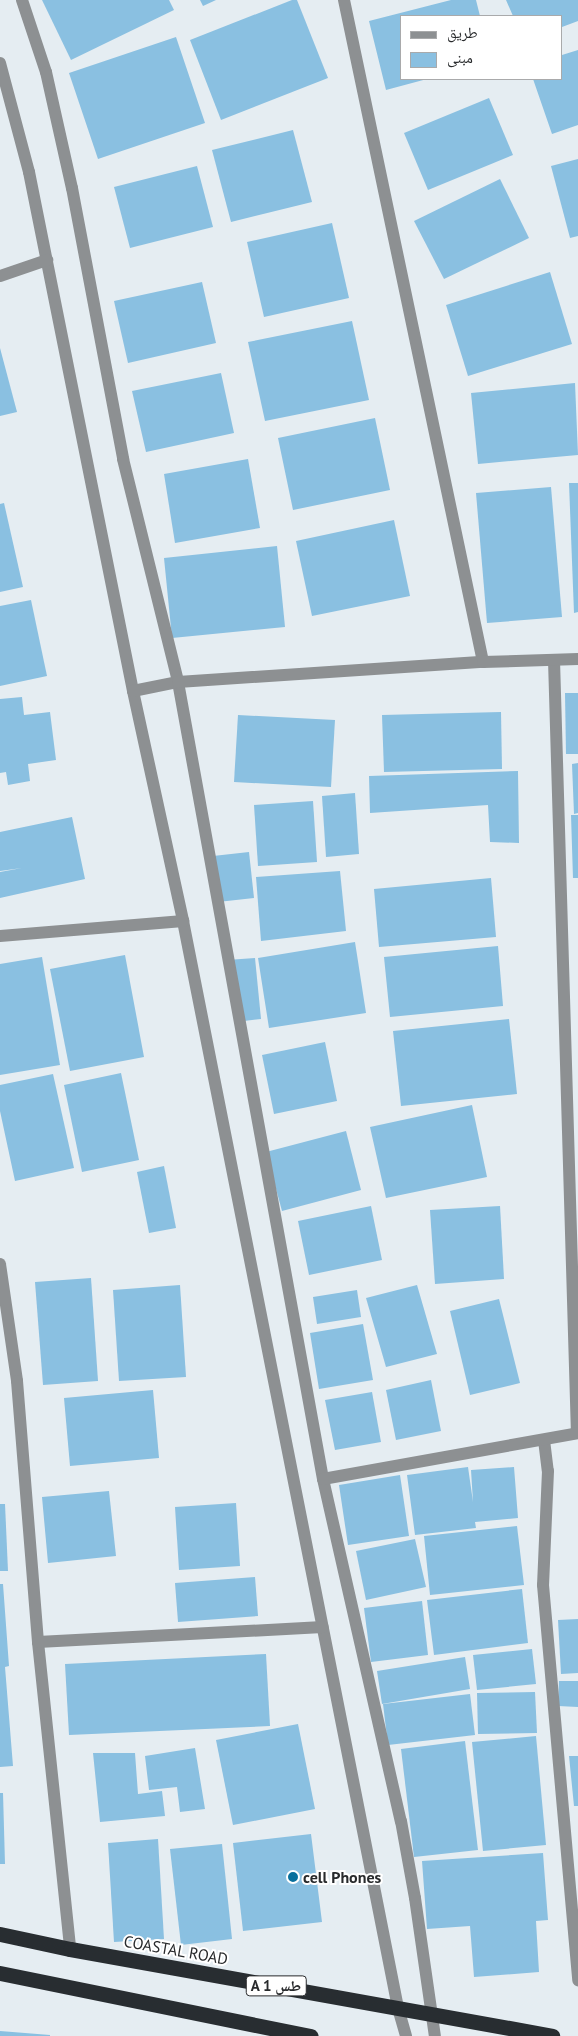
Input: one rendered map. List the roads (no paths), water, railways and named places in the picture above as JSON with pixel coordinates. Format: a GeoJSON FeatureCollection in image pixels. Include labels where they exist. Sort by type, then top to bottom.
{"type":"FeatureCollection","features":[{"type":"Feature","properties":{"kind":"highway","name":"COASTAL ROAD"},"geometry":{"type":"LineString","coordinates":[[0,1934],[70,1949],[552,2036]]}},
{"type":"Feature","properties":{"kind":"highway","name":"A 1 طس"},"geometry":{"type":"LineString","coordinates":[[0,1973],[311,2036]]}},
{"type":"Feature","properties":{"kind":"street"},"geometry":{"type":"LineString","coordinates":[[22,0],[46,72],[72,188],[123,459],[178,682],[323,1479],[401,1821],[415,1898],[435,2036]]}},
{"type":"Feature","properties":{"kind":"street"},"geometry":{"type":"LineString","coordinates":[[344,0],[483,662]]}},
{"type":"Feature","properties":{"kind":"street"},"geometry":{"type":"LineString","coordinates":[[0,63],[29,172],[133,691],[183,921],[398,2008],[406,2036]]}},
{"type":"Feature","properties":{"kind":"street"},"geometry":{"type":"LineString","coordinates":[[0,276],[47,260]]}},
{"type":"Feature","properties":{"kind":"street"},"geometry":{"type":"LineString","coordinates":[[133,691],[178,682],[483,662],[578,659]]}},
{"type":"Feature","properties":{"kind":"street"},"geometry":{"type":"LineString","coordinates":[[323,1479],[577,1433],[554,660]]}},
{"type":"Feature","properties":{"kind":"street"},"geometry":{"type":"LineString","coordinates":[[0,936],[183,921]]}},
{"type":"Feature","properties":{"kind":"street"},"geometry":{"type":"LineString","coordinates":[[0,1264],[17,1381],[38,1642],[70,1949]]}},
{"type":"Feature","properties":{"kind":"street"},"geometry":{"type":"LineString","coordinates":[[544,1440],[548,1471],[543,1585],[578,1980]]}},
{"type":"Feature","properties":{"kind":"street"},"geometry":{"type":"LineString","coordinates":[[38,1642],[323,1627]]}},
{"type":"Feature","properties":{"kind":"place","name":"cell Phones"},"geometry":{"type":"Point","coordinates":[293,1877]}}]}
